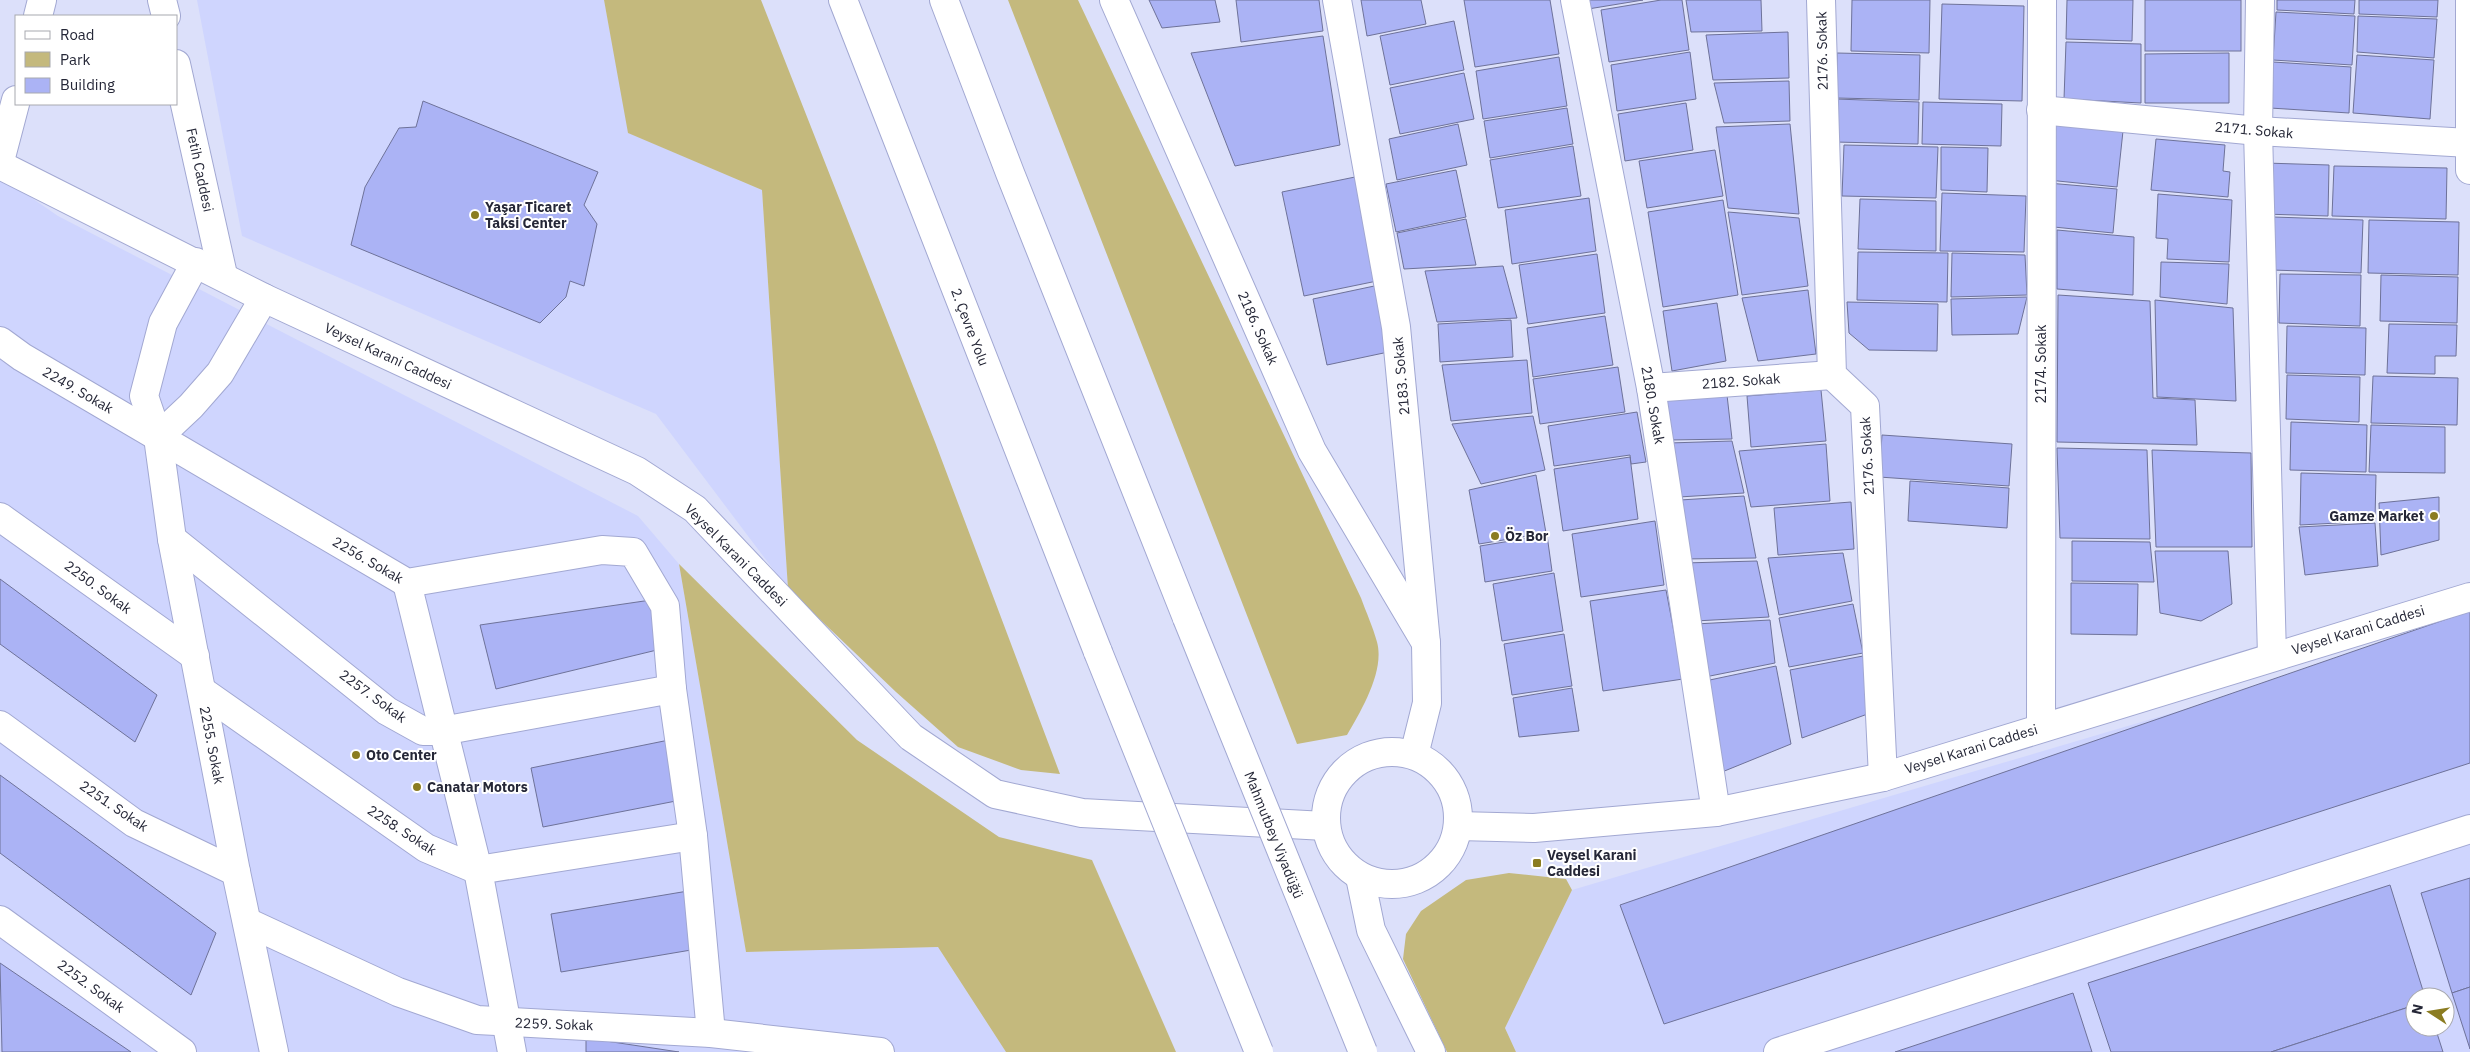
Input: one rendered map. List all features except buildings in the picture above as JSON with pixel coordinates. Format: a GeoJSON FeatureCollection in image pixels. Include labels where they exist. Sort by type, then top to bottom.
{"type":"FeatureCollection","features":[{"type":"Feature","properties":{"kind":"main road"},"geometry":{"type":"LineString","coordinates":[[38,15],[42,0]]}},
{"type":"Feature","properties":{"kind":"main road"},"geometry":{"type":"LineString","coordinates":[[162,0],[166,15]]}},
{"type":"Feature","properties":{"kind":"main road","name":"2. Çevre Yolu"},"geometry":{"type":"LineString","coordinates":[[843,0],[1098,652],[1260,1052]]}},
{"type":"Feature","properties":{"kind":"main road","name":"Mahmutbey Viyadüğü"},"geometry":{"type":"LineString","coordinates":[[944,0],[1010,173],[1187,618],[1363,1052]]}},
{"type":"Feature","properties":{"kind":"main road","name":"2186. Sokak"},"geometry":{"type":"LineString","coordinates":[[1114,0],[1312,451],[1426,643]]}},
{"type":"Feature","properties":{"kind":"main road","name":"2183. Sokak"},"geometry":{"type":"LineString","coordinates":[[1337,0],[1396,327],[1426,643],[1427,703],[1414,755]]}},
{"type":"Feature","properties":{"kind":"main road","name":"2180. Sokak"},"geometry":{"type":"LineString","coordinates":[[1575,0],[1651,388],[1716,812]]}},
{"type":"Feature","properties":{"kind":"main road","name":"2176. Sokak"},"geometry":{"type":"LineString","coordinates":[[1821,0],[1832,375],[1865,406],[1883,777]]}},
{"type":"Feature","properties":{"kind":"main road","name":"2174. Sokak"},"geometry":{"type":"LineString","coordinates":[[2041,728],[2042,0]]}},
{"type":"Feature","properties":{"kind":"main road"},"geometry":{"type":"LineString","coordinates":[[2260,0],[2258,131],[2272,656]]}},
{"type":"Feature","properties":{"kind":"main road"},"geometry":{"type":"LineString","coordinates":[[2470,0],[2470,170]]}},
{"type":"Feature","properties":{"kind":"main road","name":"Fetih Caddesi"},"geometry":{"type":"LineString","coordinates":[[178,73],[223,275]]}},
{"type":"Feature","properties":{"kind":"main road"},"geometry":{"type":"LineString","coordinates":[[0,163],[15,104]]}},
{"type":"Feature","properties":{"kind":"main road","name":"2171. Sokak"},"geometry":{"type":"LineString","coordinates":[[2041,110],[2258,131],[2469,143]]}},
{"type":"Feature","properties":{"kind":"main road","name":"Veysel Karani Caddesi"},"geometry":{"type":"LineString","coordinates":[[0,163],[223,275],[264,298],[636,471],[695,509],[911,737],[995,794],[1082,813],[1326,826]]}},
{"type":"Feature","properties":{"kind":"main road","name":"2255. Sokak"},"geometry":{"type":"LineString","coordinates":[[196,262],[164,323],[144,396],[158,437],[172,540],[236,872],[274,1052]]}},
{"type":"Feature","properties":{"kind":"main road"},"geometry":{"type":"LineString","coordinates":[[158,437],[191,406],[220,373],[264,298]]}},
{"type":"Feature","properties":{"kind":"main road","name":"2249. Sokak"},"geometry":{"type":"LineString","coordinates":[[0,341],[22,357],[158,437]]}},
{"type":"Feature","properties":{"kind":"main road","name":"2182. Sokak"},"geometry":{"type":"LineString","coordinates":[[1651,388],[1832,375]]}},
{"type":"Feature","properties":{"kind":"main road","name":"2256. Sokak"},"geometry":{"type":"LineString","coordinates":[[158,437],[407,583],[602,550],[633,552],[666,606],[672,689]]}},
{"type":"Feature","properties":{"kind":"main road","name":"2250. Sokak"},"geometry":{"type":"LineString","coordinates":[[0,517],[195,656]]}},
{"type":"Feature","properties":{"kind":"main road","name":"2257. Sokak"},"geometry":{"type":"LineString","coordinates":[[172,540],[387,710],[423,732],[442,731],[672,689]]}},
{"type":"Feature","properties":{"kind":"main road"},"geometry":{"type":"LineString","coordinates":[[407,583],[442,731],[478,870],[512,1052]]}},
{"type":"Feature","properties":{"kind":"main road","name":"Veysel Karani Caddesi"},"geometry":{"type":"LineString","coordinates":[[1458,826],[1534,828],[1716,812],[1883,777],[2272,656],[2470,597]]}},
{"type":"Feature","properties":{"kind":"main road"},"geometry":{"type":"LineString","coordinates":[[672,689],[693,836],[711,1033]]}},
{"type":"Feature","properties":{"kind":"main road","name":"2258. Sokak"},"geometry":{"type":"LineString","coordinates":[[202,691],[426,848],[478,870]]}},
{"type":"Feature","properties":{"kind":"main road","name":"2251. Sokak"},"geometry":{"type":"LineString","coordinates":[[0,725],[134,823],[236,872]]}},
{"type":"Feature","properties":{"kind":"main road"},"geometry":{"type":"LineString","coordinates":[[1391,751],[1414,755],[1433,766],[1448,783],[1457,803],[1458,826],[1452,847],[1440,865],[1422,878],[1402,885],[1380,884],[1360,878],[1343,864],[1331,847],[1326,826],[1326,804],[1335,784],[1350,766],[1369,755],[1391,751]]}},
{"type":"Feature","properties":{"kind":"main road"},"geometry":{"type":"LineString","coordinates":[[1778,1052],[2470,828]]}},
{"type":"Feature","properties":{"kind":"main road"},"geometry":{"type":"LineString","coordinates":[[478,870],[693,836]]}},
{"type":"Feature","properties":{"kind":"main road"},"geometry":{"type":"LineString","coordinates":[[1360,878],[1371,930],[1431,1052]]}},
{"type":"Feature","properties":{"kind":"main road","name":"2252. Sokak"},"geometry":{"type":"LineString","coordinates":[[0,920],[182,1052]]}},
{"type":"Feature","properties":{"kind":"main road","name":"2259. Sokak"},"geometry":{"type":"LineString","coordinates":[[247,922],[398,992],[476,1020],[583,1024],[711,1033],[880,1052]]}},
{"type":"Feature","properties":{"kind":"shaded area"},"geometry":{"type":"Polygon","coordinates":[[[197,0],[604,0],[629,133],[762,190],[788,589],[656,414],[242,236],[197,0]]]}},
{"type":"Feature","properties":{"kind":"shaded area","name":"Oto Center"},"geometry":{"type":"Polygon","coordinates":[[[0,176],[58,216],[638,516],[679,564],[746,952],[938,947],[1006,1052],[0,1052],[0,176]]]}},
{"type":"Feature","properties":{"kind":"shaded area"},"geometry":{"type":"Polygon","coordinates":[[[2470,625],[2470,1052],[1516,1052],[1505,1028],[1572,890],[2470,625]]]}},
{"type":"Feature","properties":{"kind":"green space"},"geometry":{"type":"Polygon","coordinates":[[[604,0],[761,0],[935,442],[1060,774],[1021,770],[958,747],[896,692],[788,589],[762,190],[628,133],[604,0]]]}},
{"type":"Feature","properties":{"kind":"green space"},"geometry":{"type":"Polygon","coordinates":[[[1008,0],[1078,0],[1361,598],[1377,642],[1379,653],[1378,665],[1370,690],[1347,735],[1297,744],[1008,0]]]}},
{"type":"Feature","properties":{"kind":"green space"},"geometry":{"type":"Polygon","coordinates":[[[679,564],[857,740],[999,837],[1092,860],[1176,1052],[1006,1052],[938,947],[746,952],[679,564]]]}},
{"type":"Feature","properties":{"kind":"green space"},"geometry":{"type":"Polygon","coordinates":[[[1509,873],[1566,879],[1572,890],[1505,1028],[1516,1052],[1447,1052],[1403,959],[1406,934],[1421,911],[1466,880],[1509,873]]]}},
{"type":"Feature","properties":{"kind":"place","name":"Yaşar Ticaret Taksi Center"},"geometry":{"type":"Point","coordinates":[475,215]}},
{"type":"Feature","properties":{"kind":"place","name":"Gamze Market"},"geometry":{"type":"Point","coordinates":[2434,516]}},
{"type":"Feature","properties":{"kind":"place","name":"Öz Bor"},"geometry":{"type":"Point","coordinates":[1495,536]}},
{"type":"Feature","properties":{"kind":"place","name":"Oto Center"},"geometry":{"type":"Point","coordinates":[356,755]}},
{"type":"Feature","properties":{"kind":"place","name":"Canatar Motors"},"geometry":{"type":"Point","coordinates":[417,787]}},
{"type":"Feature","properties":{"kind":"place","name":"Veysel Karani Caddesi"},"geometry":{"type":"Point","coordinates":[1537,863]}}]}
